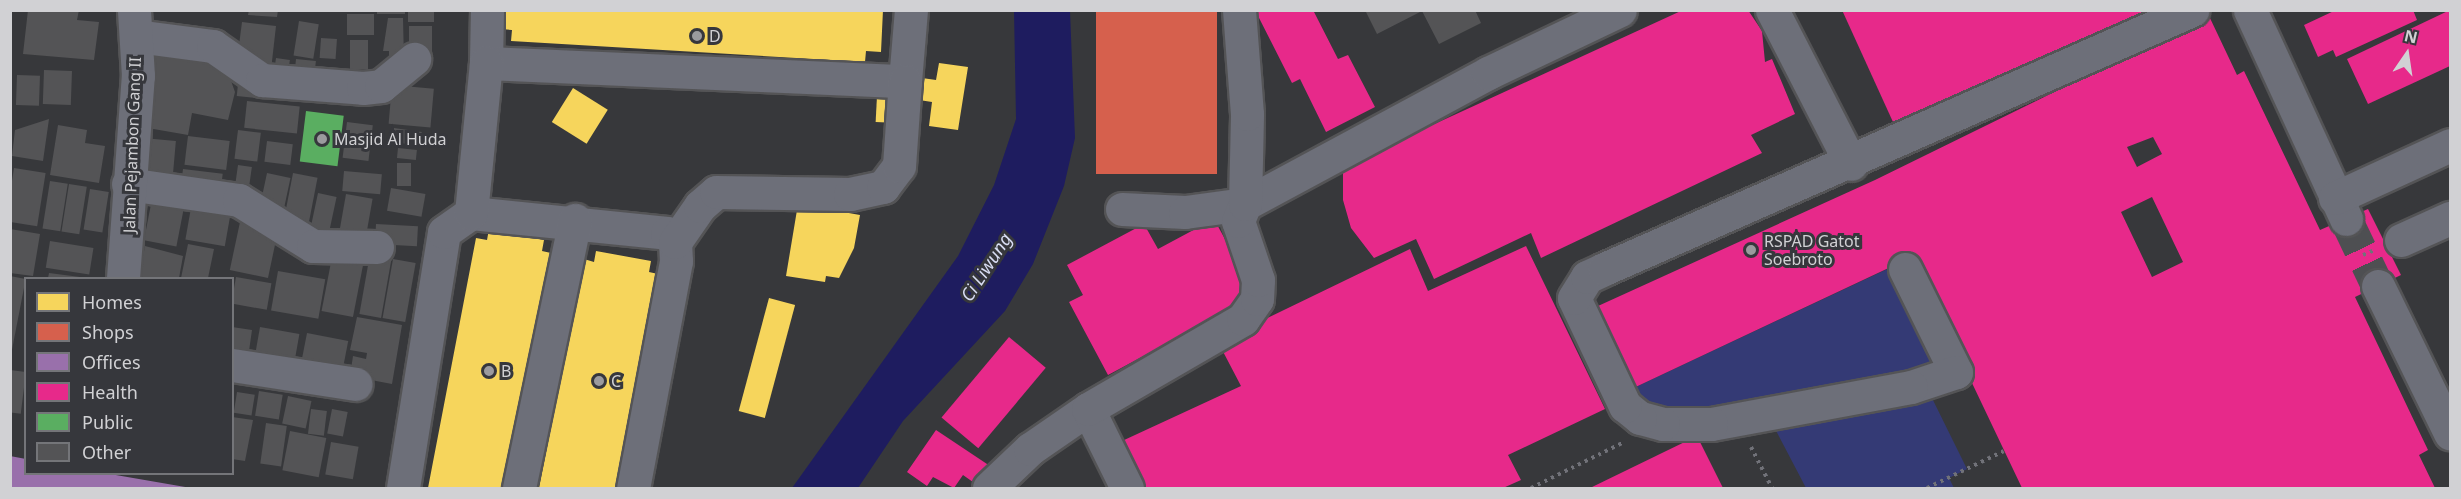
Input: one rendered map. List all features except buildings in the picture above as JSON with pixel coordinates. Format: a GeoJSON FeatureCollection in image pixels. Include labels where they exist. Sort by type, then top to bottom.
{"type":"FeatureCollection","features":[{"type":"Feature","properties":{"kind":"street"},"geometry":{"type":"LineString","coordinates":[[471,213],[486,63],[487,10]]}},
{"type":"Feature","properties":{"kind":"street"},"geometry":{"type":"LineString","coordinates":[[675,242],[716,192],[850,194],[883,187],[899,166],[911,10]]}},
{"type":"Feature","properties":{"kind":"street"},"geometry":{"type":"LineString","coordinates":[[989,489],[1030,449],[1088,409],[1243,319],[1257,299],[1258,280],[1241,241],[1238,221],[1245,204],[1248,114],[1239,10]]}},
{"type":"Feature","properties":{"kind":"street"},"geometry":{"type":"LineString","coordinates":[[1122,209],[1185,212],[1245,204],[1488,73],[1620,10]]}},
{"type":"Feature","properties":{"kind":"street"},"geometry":{"type":"LineString","coordinates":[[1772,10],[1851,164]]}},
{"type":"Feature","properties":{"kind":"street"},"geometry":{"type":"LineString","coordinates":[[1905,269],[1956,372],[1911,387],[1737,419],[1663,424],[1640,418],[1624,406],[1582,322],[1574,298],[1578,286],[1604,268],[1851,164],[2192,10]]}},
{"type":"Feature","properties":{"kind":"street"},"geometry":{"type":"LineString","coordinates":[[2250,10],[2340,209],[2451,145]]}},
{"type":"Feature","properties":{"kind":"street"},"geometry":{"type":"LineString","coordinates":[[135,23],[213,46],[232,64],[273,81],[381,86],[414,59]]}},
{"type":"Feature","properties":{"kind":"street","name":"Jalan Pejambon Gang II"},"geometry":{"type":"LineString","coordinates":[[123,277],[128,184],[138,76],[135,23]]}},
{"type":"Feature","properties":{"kind":"street"},"geometry":{"type":"LineString","coordinates":[[486,63],[905,81]]}},
{"type":"Feature","properties":{"kind":"street"},"geometry":{"type":"LineString","coordinates":[[128,184],[239,200],[313,246],[377,248]]}},
{"type":"Feature","properties":{"kind":"street"},"geometry":{"type":"LineString","coordinates":[[403,489],[444,232],[471,213],[575,220],[668,233],[675,242],[676,261],[633,489]]}},
{"type":"Feature","properties":{"kind":"street"},"geometry":{"type":"LineString","coordinates":[[2401,240],[2451,218]]}},
{"type":"Feature","properties":{"kind":"street"},"geometry":{"type":"LineString","coordinates":[[519,489],[575,220]]}},
{"type":"Feature","properties":{"kind":"street"},"geometry":{"type":"LineString","coordinates":[[2378,286],[2442,395],[2451,434]]}},
{"type":"Feature","properties":{"kind":"street"},"geometry":{"type":"LineString","coordinates":[[234,365],[356,384]]}},
{"type":"Feature","properties":{"kind":"street"},"geometry":{"type":"LineString","coordinates":[[1088,409],[1127,489]]}},
{"type":"Feature","properties":{"kind":"path"},"geometry":{"type":"LineString","coordinates":[[1737,419],[1772,489]]}},
{"type":"Feature","properties":{"kind":"path"},"geometry":{"type":"LineString","coordinates":[[1531,489],[1663,424]]}},
{"type":"Feature","properties":{"kind":"path"},"geometry":{"type":"LineString","coordinates":[[1927,489],[2004,452]]}},
{"type":"Feature","properties":{"kind":"shaded area"},"geometry":{"type":"Polygon","coordinates":[[[1896,265],[1946,369],[1905,384],[1663,414],[1625,392],[1896,265]]]}},
{"type":"Feature","properties":{"kind":"shaded area"},"geometry":{"type":"Polygon","coordinates":[[[1928,390],[1967,469],[1949,478],[1954,488],[1806,488],[1773,425],[1928,390]]]}},
{"type":"Feature","properties":{"kind":"water","name":"Ci Liwung"},"geometry":{"type":"Polygon","coordinates":[[[1014,11],[1070,11],[1075,138],[1064,186],[1033,264],[1005,311],[903,421],[858,488],[792,488],[958,256],[994,185],[1016,119],[1014,11]]]}},
{"type":"Feature","properties":{"kind":"tunnel"},"geometry":{"type":"LineString","coordinates":[[2346,219],[2378,286]]}},
{"type":"Feature","properties":{"kind":"place","name":"D"},"geometry":{"type":"Point","coordinates":[697,36]}},
{"type":"Feature","properties":{"kind":"place","name":"Masjid Al Huda"},"geometry":{"type":"Point","coordinates":[322,139]}},
{"type":"Feature","properties":{"kind":"place","name":"RSPAD Gatot Soebroto"},"geometry":{"type":"Point","coordinates":[1751,250]}},
{"type":"Feature","properties":{"kind":"place","name":"B"},"geometry":{"type":"Point","coordinates":[489,371]}},
{"type":"Feature","properties":{"kind":"place","name":"C"},"geometry":{"type":"Point","coordinates":[599,381]}}]}
